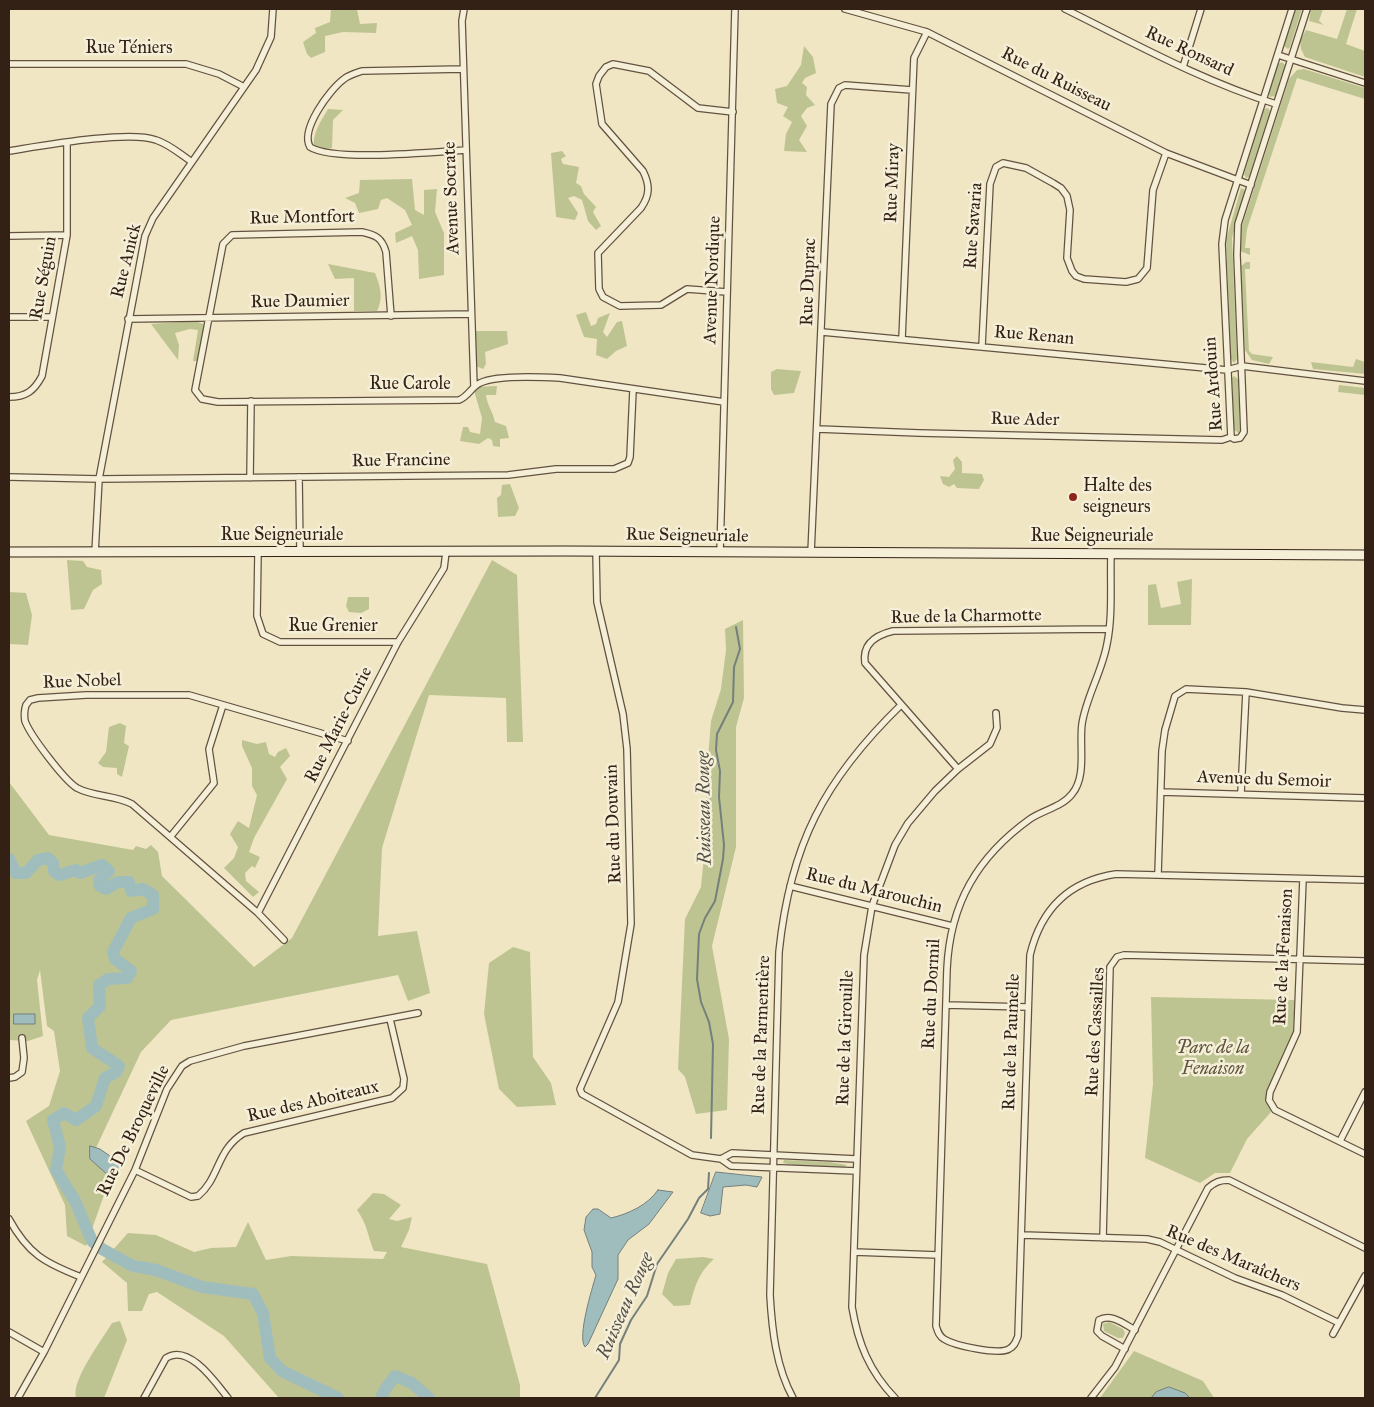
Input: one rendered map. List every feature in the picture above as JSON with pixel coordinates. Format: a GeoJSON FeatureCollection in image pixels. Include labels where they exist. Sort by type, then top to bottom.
{"type":"FeatureCollection","features":[{"type":"Feature","properties":{"kind":"street","name":"Rue Anick"},"geometry":{"type":"LineString","coordinates":[[95,552],[98,479],[144,236],[153,218],[265,54],[271,37],[273,9]]}},
{"type":"Feature","properties":{"kind":"street","name":"Avenue Socrate"},"geometry":{"type":"LineString","coordinates":[[464,9],[462,21],[465,150],[474,387]]}},
{"type":"Feature","properties":{"kind":"street","name":"Avenue Nordique"},"geometry":{"type":"LineString","coordinates":[[720,553],[735,9]]}},
{"type":"Feature","properties":{"kind":"street","name":"Rue du Ruisseau"},"geometry":{"type":"LineString","coordinates":[[845,9],[856,10],[927,32],[1166,153],[1251,186]]}},
{"type":"Feature","properties":{"kind":"street","name":"Rue Ronsard"},"geometry":{"type":"LineString","coordinates":[[1065,9],[1183,67],[1276,104]]}},
{"type":"Feature","properties":{"kind":"street"},"geometry":{"type":"LineString","coordinates":[[1183,67],[1201,9]]}},
{"type":"Feature","properties":{"kind":"street","name":"Rue Ardouin"},"geometry":{"type":"LineString","coordinates":[[1292,9],[1225,220],[1222,244],[1227,370],[1231,437],[1234,439],[1240,438],[1244,432],[1236,236],[1307,9]]}},
{"type":"Feature","properties":{"kind":"street","name":"Rue Miray"},"geometry":{"type":"LineString","coordinates":[[902,339],[914,58],[919,44],[927,32]]}},
{"type":"Feature","properties":{"kind":"street"},"geometry":{"type":"LineString","coordinates":[[1278,55],[1365,83]]}},
{"type":"Feature","properties":{"kind":"street","name":"Rue Téniers"},"geometry":{"type":"LineString","coordinates":[[9,64],[186,64],[219,74],[244,87]]}},
{"type":"Feature","properties":{"kind":"street"},"geometry":{"type":"LineString","coordinates":[[727,292],[687,289],[661,306],[652,307],[620,306],[603,297],[599,289],[598,253],[641,208],[646,200],[649,189],[648,180],[643,171],[602,124],[596,84],[602,71],[613,64],[641,68],[656,74],[698,108],[733,112]]}},
{"type":"Feature","properties":{"kind":"street"},"geometry":{"type":"LineString","coordinates":[[463,69],[362,72],[352,74],[344,79],[330,94],[312,122],[307,137],[310,147],[322,153],[390,154],[465,150]]}},
{"type":"Feature","properties":{"kind":"street","name":"Rue Duprac"},"geometry":{"type":"LineString","coordinates":[[812,553],[831,104],[839,88],[845,85],[912,90]]}},
{"type":"Feature","properties":{"kind":"street"},"geometry":{"type":"LineString","coordinates":[[9,151],[67,142],[140,136],[167,145],[192,162]]}},
{"type":"Feature","properties":{"kind":"street","name":"Rue Séguin"},"geometry":{"type":"LineString","coordinates":[[9,397],[26,395],[32,391],[42,376],[68,236],[67,142]]}},
{"type":"Feature","properties":{"kind":"street","name":"Rue Savaria"},"geometry":{"type":"LineString","coordinates":[[982,346],[990,184],[996,167],[1003,163],[1026,168],[1061,188],[1067,196],[1070,210],[1067,258],[1076,276],[1126,282],[1138,279],[1147,268],[1154,190],[1166,153]]}},
{"type":"Feature","properties":{"kind":"street","name":"Rue Montfort"},"geometry":{"type":"LineString","coordinates":[[209,318],[223,244],[226,238],[238,234],[334,232],[371,234],[383,243],[391,316]]}},
{"type":"Feature","properties":{"kind":"street"},"geometry":{"type":"LineString","coordinates":[[9,236],[68,236]]}},
{"type":"Feature","properties":{"kind":"street","name":"Rue Daumier"},"geometry":{"type":"LineString","coordinates":[[128,319],[472,314]]}},
{"type":"Feature","properties":{"kind":"street"},"geometry":{"type":"LineString","coordinates":[[9,317],[52,317]]}},
{"type":"Feature","properties":{"kind":"street","name":"Rue Carole"},"geometry":{"type":"LineString","coordinates":[[209,318],[196,390],[198,396],[210,401],[459,400],[466,397],[474,387],[488,380],[538,377],[560,378],[724,402]]}},
{"type":"Feature","properties":{"kind":"street","name":"Rue Renan"},"geometry":{"type":"LineString","coordinates":[[822,332],[1227,370],[1242,366]]}},
{"type":"Feature","properties":{"kind":"street"},"geometry":{"type":"LineString","coordinates":[[1242,366],[1365,381]]}},
{"type":"Feature","properties":{"kind":"street","name":"Rue Francine"},"geometry":{"type":"LineString","coordinates":[[98,479],[508,475],[556,469],[621,468],[628,463],[632,448],[633,390]]}},
{"type":"Feature","properties":{"kind":"street"},"geometry":{"type":"LineString","coordinates":[[250,478],[251,401]]}},
{"type":"Feature","properties":{"kind":"street","name":"Rue Ader"},"geometry":{"type":"LineString","coordinates":[[818,429],[1222,440],[1231,437]]}},
{"type":"Feature","properties":{"kind":"street"},"geometry":{"type":"LineString","coordinates":[[9,477],[98,479]]}},
{"type":"Feature","properties":{"kind":"street"},"geometry":{"type":"LineString","coordinates":[[299,477],[300,553]]}},
{"type":"Feature","properties":{"kind":"street","name":"Rue Seigneuriale"},"geometry":{"type":"LineString","coordinates":[[9,552],[1365,555]]}},
{"type":"Feature","properties":{"kind":"street","name":"Rue Marie-Curie"},"geometry":{"type":"LineString","coordinates":[[258,913],[398,642],[444,568],[446,552]]}},
{"type":"Feature","properties":{"kind":"street","name":"Rue du Douvain"},"geometry":{"type":"LineString","coordinates":[[596,552],[597,602],[623,714],[627,749],[631,924],[625,970],[618,1002],[580,1089],[582,1094],[692,1155],[721,1159]]}},
{"type":"Feature","properties":{"kind":"street","name":"Rue Grenier"},"geometry":{"type":"LineString","coordinates":[[258,553],[257,616],[263,634],[280,642],[398,642]]}},
{"type":"Feature","properties":{"kind":"street","name":"Rue du Dormil"},"geometry":{"type":"LineString","coordinates":[[938,1255],[948,945],[952,926],[970,882],[994,848],[1035,816],[1072,795],[1078,784],[1082,722],[1097,680],[1109,629],[1111,554]]}},
{"type":"Feature","properties":{"kind":"street","name":"Rue de la Charmotte"},"geometry":{"type":"LineString","coordinates":[[958,768],[866,663],[864,656],[867,646],[880,634],[893,631],[1109,629]]}},
{"type":"Feature","properties":{"kind":"street"},"geometry":{"type":"LineString","coordinates":[[1158,874],[1163,744],[1174,696],[1186,689],[1246,692],[1365,710]]}},
{"type":"Feature","properties":{"kind":"street"},"geometry":{"type":"LineString","coordinates":[[1241,793],[1246,692]]}},
{"type":"Feature","properties":{"kind":"street","name":"Rue Nobel"},"geometry":{"type":"LineString","coordinates":[[284,940],[258,913],[132,804],[122,799],[77,788],[67,779],[26,722],[26,705],[30,700],[38,698],[86,695],[189,696],[348,741]]}},
{"type":"Feature","properties":{"kind":"street"},"geometry":{"type":"LineString","coordinates":[[170,836],[214,783],[209,749],[223,705]]}},
{"type":"Feature","properties":{"kind":"street","name":"Rue de la Parmentière"},"geometry":{"type":"LineString","coordinates":[[793,1398],[779,1360],[772,1327],[770,1295],[779,952],[783,916],[803,841],[829,790],[852,756],[901,705]]}},
{"type":"Feature","properties":{"kind":"street","name":"Rue de la Girouille"},"geometry":{"type":"LineString","coordinates":[[895,1398],[878,1379],[866,1359],[856,1333],[852,1307],[864,955],[872,906],[886,864],[908,823],[935,791],[958,768],[990,744],[997,728],[996,713]]}},
{"type":"Feature","properties":{"kind":"street","name":"Avenue du Semoir"},"geometry":{"type":"LineString","coordinates":[[1161,792],[1365,798]]}},
{"type":"Feature","properties":{"kind":"street","name":"Rue de la Paumelle"},"geometry":{"type":"LineString","coordinates":[[938,1255],[936,1326],[938,1334],[944,1339],[957,1344],[978,1349],[1008,1350],[1015,1344],[1018,1336],[1030,955],[1040,923],[1049,910],[1077,885],[1097,877],[1116,874],[1365,880]]}},
{"type":"Feature","properties":{"kind":"street","name":"Rue de la Fenaison"},"geometry":{"type":"LineString","coordinates":[[1303,879],[1297,1032],[1270,1092],[1269,1100],[1276,1110],[1365,1154]]}},
{"type":"Feature","properties":{"kind":"street","name":"Rue du Marouchin"},"geometry":{"type":"LineString","coordinates":[[790,886],[952,926]]}},
{"type":"Feature","properties":{"kind":"street","name":"Rue des Cassailles"},"geometry":{"type":"LineString","coordinates":[[1103,1238],[1110,967],[1113,961],[1124,955],[1365,961]]}},
{"type":"Feature","properties":{"kind":"street"},"geometry":{"type":"LineString","coordinates":[[946,1005],[1028,1007]]}},
{"type":"Feature","properties":{"kind":"street","name":"Rue De Broqueville"},"geometry":{"type":"LineString","coordinates":[[18,1398],[44,1352],[135,1170],[167,1089],[182,1066],[190,1061],[244,1046],[418,1013]]}},
{"type":"Feature","properties":{"kind":"street","name":"Rue des Aboiteaux"},"geometry":{"type":"LineString","coordinates":[[135,1170],[191,1197],[198,1196],[208,1186],[227,1146],[244,1133],[392,1098],[403,1088],[404,1078],[390,1019]]}},
{"type":"Feature","properties":{"kind":"street"},"geometry":{"type":"LineString","coordinates":[[9,1078],[15,1077],[22,1072],[24,1058],[22,1038]]}},
{"type":"Feature","properties":{"kind":"street"},"geometry":{"type":"LineString","coordinates":[[1340,1141],[1365,1092]]}},
{"type":"Feature","properties":{"kind":"street"},"geometry":{"type":"LineString","coordinates":[[856,1159],[732,1153],[721,1159],[731,1166],[856,1171]]}},
{"type":"Feature","properties":{"kind":"street"},"geometry":{"type":"LineString","coordinates":[[1091,1398],[1115,1368],[1208,1188],[1221,1180],[1229,1180],[1365,1248]]}},
{"type":"Feature","properties":{"kind":"street"},"geometry":{"type":"LineString","coordinates":[[9,1219],[25,1245],[36,1256],[56,1267],[81,1277]]}},
{"type":"Feature","properties":{"kind":"street","name":"Rue des Maraîchers"},"geometry":{"type":"LineString","coordinates":[[1022,1236],[1146,1239],[1177,1248],[1236,1278],[1282,1295],[1339,1323]]}},
{"type":"Feature","properties":{"kind":"street"},"geometry":{"type":"LineString","coordinates":[[854,1252],[938,1255]]}},
{"type":"Feature","properties":{"kind":"street"},"geometry":{"type":"LineString","coordinates":[[1333,1334],[1365,1276]]}},
{"type":"Feature","properties":{"kind":"street"},"geometry":{"type":"LineString","coordinates":[[1125,1349],[1102,1336],[1097,1331],[1099,1320],[1105,1317],[1111,1318],[1135,1330]]}},
{"type":"Feature","properties":{"kind":"street"},"geometry":{"type":"LineString","coordinates":[[9,1332],[44,1352]]}},
{"type":"Feature","properties":{"kind":"street"},"geometry":{"type":"LineString","coordinates":[[144,1398],[166,1358],[177,1354],[204,1368],[228,1398]]}},
{"type":"Feature","properties":{"kind":"green space"},"geometry":{"type":"Polygon","coordinates":[[[331,9],[357,9],[360,24],[377,23],[376,33],[343,32],[325,36],[325,52],[311,58],[307,54],[303,42],[316,33],[315,28],[330,22],[331,9]]]}},
{"type":"Feature","properties":{"kind":"green space"},"geometry":{"type":"Polygon","coordinates":[[[1296,9],[1302,9],[1288,49],[1284,46],[1296,9]]]}},
{"type":"Feature","properties":{"kind":"green space"},"geometry":{"type":"Polygon","coordinates":[[[1311,9],[1323,9],[1319,21],[1324,25],[1309,21],[1311,9]]]}},
{"type":"Feature","properties":{"kind":"green space"},"geometry":{"type":"Polygon","coordinates":[[[1347,9],[1357,9],[1346,44],[1365,51],[1365,77],[1305,57],[1301,49],[1300,41],[1306,30],[1337,39],[1347,9]]]}},
{"type":"Feature","properties":{"kind":"green space"},"geometry":{"type":"Polygon","coordinates":[[[804,46],[813,57],[816,73],[805,78],[802,83],[807,87],[806,95],[815,105],[807,108],[801,116],[807,126],[799,140],[807,152],[784,151],[786,134],[792,122],[783,116],[788,107],[777,103],[775,89],[787,86],[801,65],[804,46]]]}},
{"type":"Feature","properties":{"kind":"green space"},"geometry":{"type":"Polygon","coordinates":[[[1282,62],[1285,65],[1275,96],[1270,97],[1269,94],[1278,64],[1282,62]]]}},
{"type":"Feature","properties":{"kind":"green space"},"geometry":{"type":"Polygon","coordinates":[[[1304,69],[1365,88],[1365,99],[1297,78],[1247,229],[1245,248],[1250,248],[1250,255],[1240,251],[1241,229],[1289,79],[1297,70],[1304,69]]]}},
{"type":"Feature","properties":{"kind":"green space"},"geometry":{"type":"Polygon","coordinates":[[[1268,108],[1270,111],[1249,177],[1246,178],[1244,174],[1264,109],[1268,108]]]}},
{"type":"Feature","properties":{"kind":"green space"},"geometry":{"type":"Polygon","coordinates":[[[328,109],[343,110],[333,120],[332,148],[320,150],[314,148],[314,137],[328,109]]]}},
{"type":"Feature","properties":{"kind":"green space"},"geometry":{"type":"Polygon","coordinates":[[[562,151],[566,156],[561,159],[563,164],[579,167],[576,183],[581,186],[584,194],[596,207],[593,212],[601,226],[596,230],[588,221],[582,200],[574,196],[568,198],[578,213],[575,220],[556,217],[551,153],[562,151]]]}},
{"type":"Feature","properties":{"kind":"green space"},"geometry":{"type":"Polygon","coordinates":[[[412,179],[415,210],[424,215],[424,190],[437,189],[435,212],[444,233],[444,275],[419,279],[418,250],[412,236],[396,243],[395,233],[412,225],[405,210],[387,198],[381,200],[378,209],[359,213],[355,203],[345,198],[359,193],[360,180],[412,179]]]}},
{"type":"Feature","properties":{"kind":"green space"},"geometry":{"type":"Polygon","coordinates":[[[1241,188],[1245,190],[1232,238],[1237,359],[1234,363],[1231,359],[1226,240],[1241,188]]]}},
{"type":"Feature","properties":{"kind":"green space"},"geometry":{"type":"Polygon","coordinates":[[[1246,262],[1250,262],[1250,269],[1245,269],[1249,351],[1252,354],[1273,357],[1269,364],[1252,360],[1245,350],[1241,266],[1246,262]]]}},
{"type":"Feature","properties":{"kind":"green space"},"geometry":{"type":"Polygon","coordinates":[[[328,264],[375,273],[381,296],[377,311],[354,311],[354,278],[335,279],[328,264]]]}},
{"type":"Feature","properties":{"kind":"green space"},"geometry":{"type":"Polygon","coordinates":[[[586,312],[591,326],[596,324],[598,318],[610,313],[603,332],[607,337],[617,322],[622,321],[627,346],[616,351],[607,359],[596,355],[597,339],[584,337],[576,315],[586,312]]]}},
{"type":"Feature","properties":{"kind":"green space"},"geometry":{"type":"Polygon","coordinates":[[[195,321],[203,324],[208,330],[202,361],[193,361],[198,330],[190,329],[175,333],[179,345],[178,360],[151,324],[195,321]]]}},
{"type":"Feature","properties":{"kind":"green space"},"geometry":{"type":"Polygon","coordinates":[[[475,331],[507,331],[508,344],[485,352],[486,364],[483,369],[476,366],[475,331]]]}},
{"type":"Feature","properties":{"kind":"green space"},"geometry":{"type":"Polygon","coordinates":[[[1356,359],[1365,362],[1365,374],[1313,369],[1311,362],[1353,367],[1356,359]]]}},
{"type":"Feature","properties":{"kind":"green space"},"geometry":{"type":"Polygon","coordinates":[[[777,369],[801,371],[794,393],[774,395],[771,389],[771,372],[777,369]]]}},
{"type":"Feature","properties":{"kind":"green space"},"geometry":{"type":"Polygon","coordinates":[[[1234,376],[1238,379],[1240,431],[1238,433],[1234,429],[1232,378],[1234,376]]]}},
{"type":"Feature","properties":{"kind":"green space"},"geometry":{"type":"Polygon","coordinates":[[[1339,385],[1365,388],[1365,395],[1338,392],[1339,385]]]}},
{"type":"Feature","properties":{"kind":"green space"},"geometry":{"type":"Polygon","coordinates":[[[497,386],[496,395],[486,395],[495,422],[506,426],[509,438],[500,439],[500,447],[493,446],[492,440],[488,438],[479,444],[460,441],[463,427],[468,427],[470,432],[480,434],[482,418],[473,387],[497,386]]]}},
{"type":"Feature","properties":{"kind":"green space"},"geometry":{"type":"Polygon","coordinates":[[[957,456],[962,462],[962,473],[982,474],[984,480],[979,489],[957,488],[954,484],[949,487],[943,484],[940,476],[949,477],[955,469],[953,460],[957,456]]]}},
{"type":"Feature","properties":{"kind":"green space"},"geometry":{"type":"Polygon","coordinates":[[[510,484],[519,508],[515,516],[498,517],[497,498],[501,495],[502,485],[510,484]]]}},
{"type":"Feature","properties":{"kind":"green space"},"geometry":{"type":"Polygon","coordinates":[[[67,560],[83,561],[87,567],[101,570],[102,584],[93,590],[84,609],[71,610],[67,560]]]}},
{"type":"Feature","properties":{"kind":"green space"},"geometry":{"type":"Polygon","coordinates":[[[492,560],[517,575],[523,742],[507,742],[506,698],[429,695],[382,848],[378,936],[417,931],[430,993],[408,1001],[398,975],[171,1020],[141,1052],[95,1150],[118,1159],[119,1174],[110,1178],[86,1246],[67,1236],[65,1205],[26,1121],[49,1106],[60,1071],[54,1031],[47,1026],[40,970],[37,980],[43,1036],[28,1041],[9,1040],[9,782],[49,835],[133,850],[136,846],[146,849],[151,845],[158,852],[162,876],[254,967],[292,938],[492,560]]]}},
{"type":"Feature","properties":{"kind":"green space"},"geometry":{"type":"Polygon","coordinates":[[[1192,579],[1191,625],[1148,625],[1148,585],[1156,584],[1161,608],[1181,604],[1177,582],[1192,579]]]}},
{"type":"Feature","properties":{"kind":"green space"},"geometry":{"type":"Polygon","coordinates":[[[9,592],[26,593],[32,615],[28,645],[9,644],[9,592]]]}},
{"type":"Feature","properties":{"kind":"green space"},"geometry":{"type":"Polygon","coordinates":[[[348,597],[369,597],[369,609],[361,613],[349,612],[346,606],[348,597]]]}},
{"type":"Feature","properties":{"kind":"green space"},"geometry":{"type":"Polygon","coordinates":[[[743,620],[744,698],[736,727],[736,847],[712,946],[729,1039],[727,1110],[696,1114],[685,1077],[678,1069],[685,919],[701,887],[707,824],[706,784],[711,721],[721,689],[726,650],[725,629],[743,620]]]}},
{"type":"Feature","properties":{"kind":"green space"},"geometry":{"type":"Polygon","coordinates":[[[120,723],[126,726],[124,743],[129,746],[122,777],[117,774],[117,768],[103,767],[98,763],[106,752],[109,727],[120,723]]]}},
{"type":"Feature","properties":{"kind":"green space"},"geometry":{"type":"Polygon","coordinates":[[[242,740],[257,744],[266,742],[269,754],[275,757],[278,752],[286,748],[290,756],[280,767],[287,779],[254,838],[249,852],[260,857],[255,868],[252,866],[245,873],[246,881],[259,892],[253,897],[224,868],[234,858],[238,847],[230,834],[238,821],[249,828],[257,795],[252,786],[252,768],[242,746],[242,740]]]}},
{"type":"Feature","properties":{"kind":"green space"},"geometry":{"type":"Polygon","coordinates":[[[513,947],[530,952],[533,1057],[551,1083],[556,1105],[517,1107],[499,1089],[484,1014],[489,963],[513,947]]]}},
{"type":"Feature","properties":{"kind":"green space","name":"Parc de la Fenaison"},"geometry":{"type":"Polygon","coordinates":[[[1151,997],[1295,1000],[1293,1032],[1266,1092],[1271,1112],[1247,1139],[1230,1173],[1215,1173],[1200,1183],[1145,1158],[1153,1084],[1151,997]]]}},
{"type":"Feature","properties":{"kind":"green space"},"geometry":{"type":"Polygon","coordinates":[[[784,1160],[830,1162],[847,1165],[844,1167],[798,1166],[783,1163],[784,1160]]]}},
{"type":"Feature","properties":{"kind":"green space"},"geometry":{"type":"Polygon","coordinates":[[[373,1193],[384,1194],[401,1205],[389,1219],[397,1221],[412,1217],[409,1230],[401,1247],[487,1264],[520,1385],[520,1398],[279,1398],[224,1336],[157,1292],[149,1294],[142,1311],[128,1311],[127,1283],[102,1262],[128,1233],[156,1235],[194,1252],[211,1248],[236,1247],[248,1222],[266,1260],[291,1256],[383,1259],[387,1252],[374,1251],[357,1210],[373,1193]]]}},
{"type":"Feature","properties":{"kind":"green space"},"geometry":{"type":"Polygon","coordinates":[[[703,1257],[714,1259],[698,1280],[690,1305],[674,1306],[662,1294],[668,1273],[676,1259],[703,1257]]]}},
{"type":"Feature","properties":{"kind":"green space"},"geometry":{"type":"Polygon","coordinates":[[[120,1321],[127,1340],[104,1398],[76,1398],[78,1381],[88,1360],[112,1323],[120,1321]]]}},
{"type":"Feature","properties":{"kind":"green space"},"geometry":{"type":"Polygon","coordinates":[[[1109,1322],[1123,1329],[1125,1333],[1123,1338],[1118,1338],[1104,1331],[1103,1324],[1109,1322]]]}},
{"type":"Feature","properties":{"kind":"green space"},"geometry":{"type":"Polygon","coordinates":[[[1134,1351],[1203,1381],[1214,1398],[1100,1398],[1134,1351]]]}},
{"type":"Feature","properties":{"kind":"water"},"geometry":{"type":"Polygon","coordinates":[[[14,1014],[35,1014],[35,1024],[14,1024],[14,1014]]]}},
{"type":"Feature","properties":{"kind":"water"},"geometry":{"type":"Polygon","coordinates":[[[90,1146],[100,1149],[120,1163],[120,1167],[110,1177],[90,1159],[90,1146]]]}},
{"type":"Feature","properties":{"kind":"water"},"geometry":{"type":"Polygon","coordinates":[[[716,1172],[762,1177],[757,1187],[746,1185],[723,1187],[720,1214],[710,1216],[701,1213],[716,1172]]]}},
{"type":"Feature","properties":{"kind":"water"},"geometry":{"type":"Polygon","coordinates":[[[658,1190],[673,1192],[649,1224],[628,1240],[618,1255],[618,1279],[585,1347],[583,1342],[584,1324],[596,1275],[592,1267],[592,1252],[584,1230],[586,1217],[593,1209],[598,1209],[611,1218],[624,1214],[649,1200],[658,1190]]]}},
{"type":"Feature","properties":{"kind":"water"},"geometry":{"type":"Polygon","coordinates":[[[1169,1387],[1185,1393],[1190,1398],[1151,1398],[1156,1392],[1169,1387]]]}},
{"type":"Feature","properties":{"kind":"waterway","name":"Ruisseau Rouge"},"geometry":{"type":"LineString","coordinates":[[711,1138],[713,1044],[709,1022],[701,1002],[697,979],[699,934],[705,918],[715,901],[723,859],[724,845],[719,797],[720,771],[716,750],[717,734],[733,702],[734,667],[740,649],[736,627]]}},
{"type":"Feature","properties":{"kind":"waterway"},"geometry":{"type":"LineString","coordinates":[[9,859],[16,873],[26,873],[38,860],[48,858],[53,863],[54,871],[59,875],[76,870],[80,873],[102,865],[109,871],[99,880],[100,886],[106,889],[118,882],[129,882],[131,891],[143,889],[153,895],[153,909],[131,918],[113,952],[115,959],[131,971],[127,978],[108,979],[99,985],[100,1006],[88,1018],[92,1048],[119,1066],[116,1072],[105,1078],[96,1106],[76,1120],[64,1113],[53,1120],[60,1147],[56,1170],[75,1201],[92,1241],[102,1249],[133,1266],[156,1270],[202,1287],[253,1294],[263,1313],[270,1358],[282,1371],[338,1398]]}},
{"type":"Feature","properties":{"kind":"waterway","name":"Ruisseau Rouge"},"geometry":{"type":"LineString","coordinates":[[595,1398],[619,1360],[620,1344],[631,1320],[647,1296],[657,1264],[688,1219],[699,1198],[708,1189],[709,1173]]}},
{"type":"Feature","properties":{"kind":"waterway"},"geometry":{"type":"LineString","coordinates":[[381,1398],[395,1376],[412,1383],[429,1398]]}},
{"type":"Feature","properties":{"kind":"place","name":"Halte des seigneurs"},"geometry":{"type":"Point","coordinates":[1073,497]}}]}
